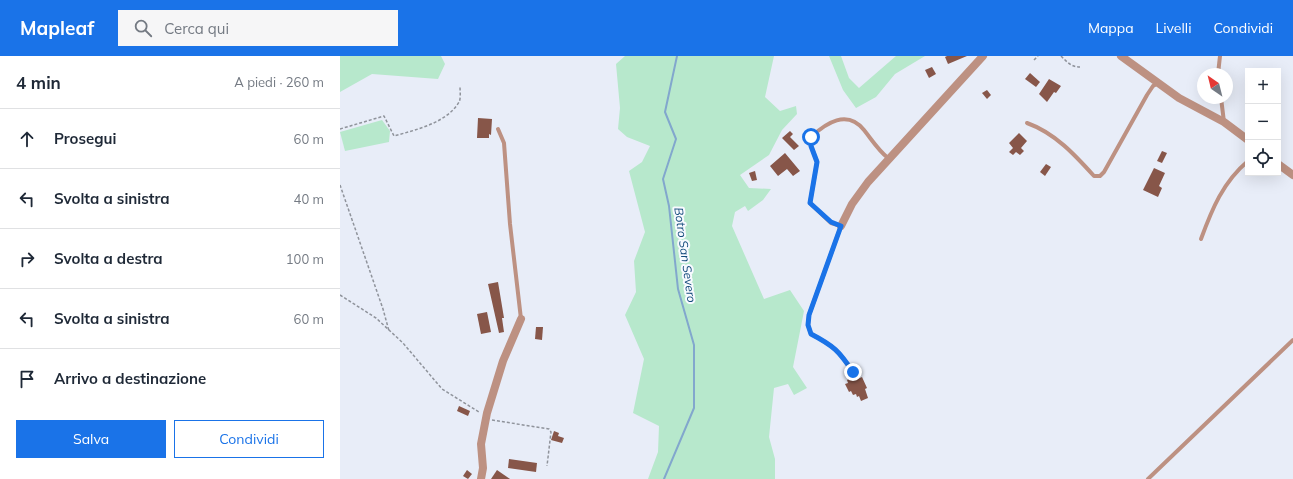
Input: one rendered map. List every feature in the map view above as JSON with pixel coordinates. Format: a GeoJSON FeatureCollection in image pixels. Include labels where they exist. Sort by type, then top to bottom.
{"type":"FeatureCollection","features":[{"type":"Feature","properties":{"kind":"street"},"geometry":{"type":"LineString","coordinates":[[841,226],[852,204],[888,158],[912,135],[947,94],[983,56]]}},
{"type":"Feature","properties":{"kind":"street"},"geometry":{"type":"LineString","coordinates":[[1121,56],[1179,98],[1224,122],[1245,138]]}},
{"type":"Feature","properties":{"kind":"street"},"geometry":{"type":"LineString","coordinates":[[1281,166],[1293,175]]}},
{"type":"Feature","properties":{"kind":"street"},"geometry":{"type":"LineString","coordinates":[[481,479],[483,468],[481,444],[487,416],[503,361],[521,319]]}},
{"type":"Feature","properties":{"kind":"lane"},"geometry":{"type":"LineString","coordinates":[[1219,68],[1220,56]]}},
{"type":"Feature","properties":{"kind":"lane"},"geometry":{"type":"LineString","coordinates":[[1027,123],[1041,128],[1075,156],[1094,176],[1100,176],[1104,172],[1147,94],[1153,86],[1159,83]]}},
{"type":"Feature","properties":{"kind":"lane"},"geometry":{"type":"LineString","coordinates":[[1222,104],[1224,122]]}},
{"type":"Feature","properties":{"kind":"lane"},"geometry":{"type":"LineString","coordinates":[[853,372],[840,352],[831,344],[811,334],[808,325],[809,315],[841,226],[831,222],[810,203],[817,162],[811,146],[811,137],[829,122],[837,119],[855,122],[863,129],[879,151],[888,158]]}},
{"type":"Feature","properties":{"kind":"lane"},"geometry":{"type":"LineString","coordinates":[[498,129],[504,143],[510,224],[521,319]]}},
{"type":"Feature","properties":{"kind":"lane"},"geometry":{"type":"LineString","coordinates":[[1201,239],[1220,193],[1226,183],[1245,164]]}},
{"type":"Feature","properties":{"kind":"lane"},"geometry":{"type":"LineString","coordinates":[[1148,479],[1293,340]]}},
{"type":"Feature","properties":{"kind":"path"},"geometry":{"type":"LineString","coordinates":[[1034,60],[1038,56]]}},
{"type":"Feature","properties":{"kind":"path"},"geometry":{"type":"LineString","coordinates":[[1061,56],[1075,67],[1080,67]]}},
{"type":"Feature","properties":{"kind":"path"},"geometry":{"type":"LineString","coordinates":[[340,129],[384,116],[394,136],[410,131],[430,124],[449,113],[460,101],[460,87]]}},
{"type":"Feature","properties":{"kind":"path"},"geometry":{"type":"LineString","coordinates":[[340,185],[389,330]]}},
{"type":"Feature","properties":{"kind":"path"},"geometry":{"type":"LineString","coordinates":[[340,295],[376,318],[403,344],[442,389],[487,416],[549,429],[551,432],[547,466]]}},
{"type":"Feature","properties":{"kind":"green space"},"geometry":{"type":"Polygon","coordinates":[[[340,56],[441,56],[445,64],[438,79],[372,74],[340,92],[340,56]]]}},
{"type":"Feature","properties":{"kind":"green space"},"geometry":{"type":"Polygon","coordinates":[[[625,56],[774,56],[765,97],[780,111],[796,106],[797,114],[782,130],[769,155],[740,175],[749,188],[771,189],[763,200],[748,211],[745,206],[735,212],[732,226],[764,299],[790,290],[804,311],[793,367],[807,388],[794,395],[788,384],[774,388],[769,437],[775,459],[775,479],[648,479],[658,452],[659,426],[633,413],[644,359],[625,315],[636,292],[634,261],[645,232],[629,171],[642,162],[650,146],[627,137],[618,129],[620,108],[616,64],[625,56]]]}},
{"type":"Feature","properties":{"kind":"green space"},"geometry":{"type":"Polygon","coordinates":[[[829,56],[841,56],[849,78],[859,88],[896,56],[925,56],[895,74],[876,97],[856,108],[843,90],[829,56]]]}},
{"type":"Feature","properties":{"kind":"green space"},"geometry":{"type":"Polygon","coordinates":[[[382,120],[390,131],[389,142],[345,151],[340,132],[382,120]]]}},
{"type":"Feature","properties":{"kind":"building"},"geometry":{"type":"Polygon","coordinates":[[[967,56],[948,64],[945,57],[967,56]]]}},
{"type":"Feature","properties":{"kind":"building"},"geometry":{"type":"Polygon","coordinates":[[[932,67],[936,74],[929,78],[925,70],[932,67]]]}},
{"type":"Feature","properties":{"kind":"building"},"geometry":{"type":"Polygon","coordinates":[[[1030,73],[1040,82],[1036,87],[1025,79],[1030,73]]]}},
{"type":"Feature","properties":{"kind":"building"},"geometry":{"type":"Polygon","coordinates":[[[1049,79],[1061,86],[1056,93],[1054,92],[1047,102],[1039,94],[1049,79]]]}},
{"type":"Feature","properties":{"kind":"building"},"geometry":{"type":"Polygon","coordinates":[[[987,90],[991,95],[987,99],[982,93],[987,90]]]}},
{"type":"Feature","properties":{"kind":"building"},"geometry":{"type":"Polygon","coordinates":[[[478,118],[492,119],[491,135],[489,134],[489,138],[477,138],[478,118]]]}},
{"type":"Feature","properties":{"kind":"building"},"geometry":{"type":"Polygon","coordinates":[[[790,131],[793,134],[790,137],[799,146],[794,150],[782,138],[790,131]]]}},
{"type":"Feature","properties":{"kind":"building"},"geometry":{"type":"Polygon","coordinates":[[[1019,133],[1027,141],[1021,148],[1024,151],[1020,155],[1016,152],[1013,155],[1009,152],[1013,148],[1009,143],[1019,133]]]}},
{"type":"Feature","properties":{"kind":"building"},"geometry":{"type":"Polygon","coordinates":[[[1162,151],[1167,153],[1162,163],[1157,161],[1162,151]]]}},
{"type":"Feature","properties":{"kind":"building"},"geometry":{"type":"Polygon","coordinates":[[[785,153],[800,171],[793,176],[787,169],[778,176],[770,166],[785,153]]]}},
{"type":"Feature","properties":{"kind":"building"},"geometry":{"type":"Polygon","coordinates":[[[1046,164],[1051,167],[1045,176],[1040,172],[1046,164]]]}},
{"type":"Feature","properties":{"kind":"building"},"geometry":{"type":"Polygon","coordinates":[[[1154,168],[1165,173],[1159,186],[1162,188],[1158,197],[1143,190],[1154,168]]]}},
{"type":"Feature","properties":{"kind":"building"},"geometry":{"type":"Polygon","coordinates":[[[755,171],[757,180],[752,181],[749,173],[755,171]]]}},
{"type":"Feature","properties":{"kind":"building"},"geometry":{"type":"Polygon","coordinates":[[[498,282],[504,318],[502,318],[504,332],[499,333],[488,284],[498,282]]]}},
{"type":"Feature","properties":{"kind":"building"},"geometry":{"type":"Polygon","coordinates":[[[487,312],[491,332],[481,334],[477,314],[487,312]]]}},
{"type":"Feature","properties":{"kind":"building"},"geometry":{"type":"Polygon","coordinates":[[[536,327],[543,327],[542,340],[535,339],[536,327]]]}},
{"type":"Feature","properties":{"kind":"building"},"geometry":{"type":"Polygon","coordinates":[[[859,375],[860,378],[862,377],[867,388],[865,389],[868,398],[861,401],[859,396],[857,397],[856,394],[853,395],[851,391],[849,392],[845,384],[848,383],[847,380],[859,375]]]}},
{"type":"Feature","properties":{"kind":"building"},"geometry":{"type":"Polygon","coordinates":[[[459,406],[470,411],[468,416],[457,411],[459,406]]]}},
{"type":"Feature","properties":{"kind":"building"},"geometry":{"type":"Polygon","coordinates":[[[554,431],[559,433],[558,436],[564,438],[562,443],[551,440],[554,431]]]}},
{"type":"Feature","properties":{"kind":"building"},"geometry":{"type":"Polygon","coordinates":[[[509,459],[537,463],[536,472],[508,468],[509,459]]]}},
{"type":"Feature","properties":{"kind":"building"},"geometry":{"type":"Polygon","coordinates":[[[467,470],[472,474],[468,479],[463,476],[467,470]]]}},
{"type":"Feature","properties":{"kind":"building"},"geometry":{"type":"Polygon","coordinates":[[[497,470],[510,479],[491,479],[497,470]]]}},
{"type":"Feature","properties":{"kind":"waterway","name":"Botro San Severo"},"geometry":{"type":"LineString","coordinates":[[664,479],[694,408],[694,345],[678,289],[669,206],[663,179],[676,139],[665,112],[677,56]]}},
{"type":"Feature","properties":{"kind":"route"},"geometry":{"type":"LineString","coordinates":[[811,137],[811,146],[817,162],[810,203],[831,222],[841,226],[809,315],[808,325],[811,334],[831,344],[840,352],[853,372]]}}]}
